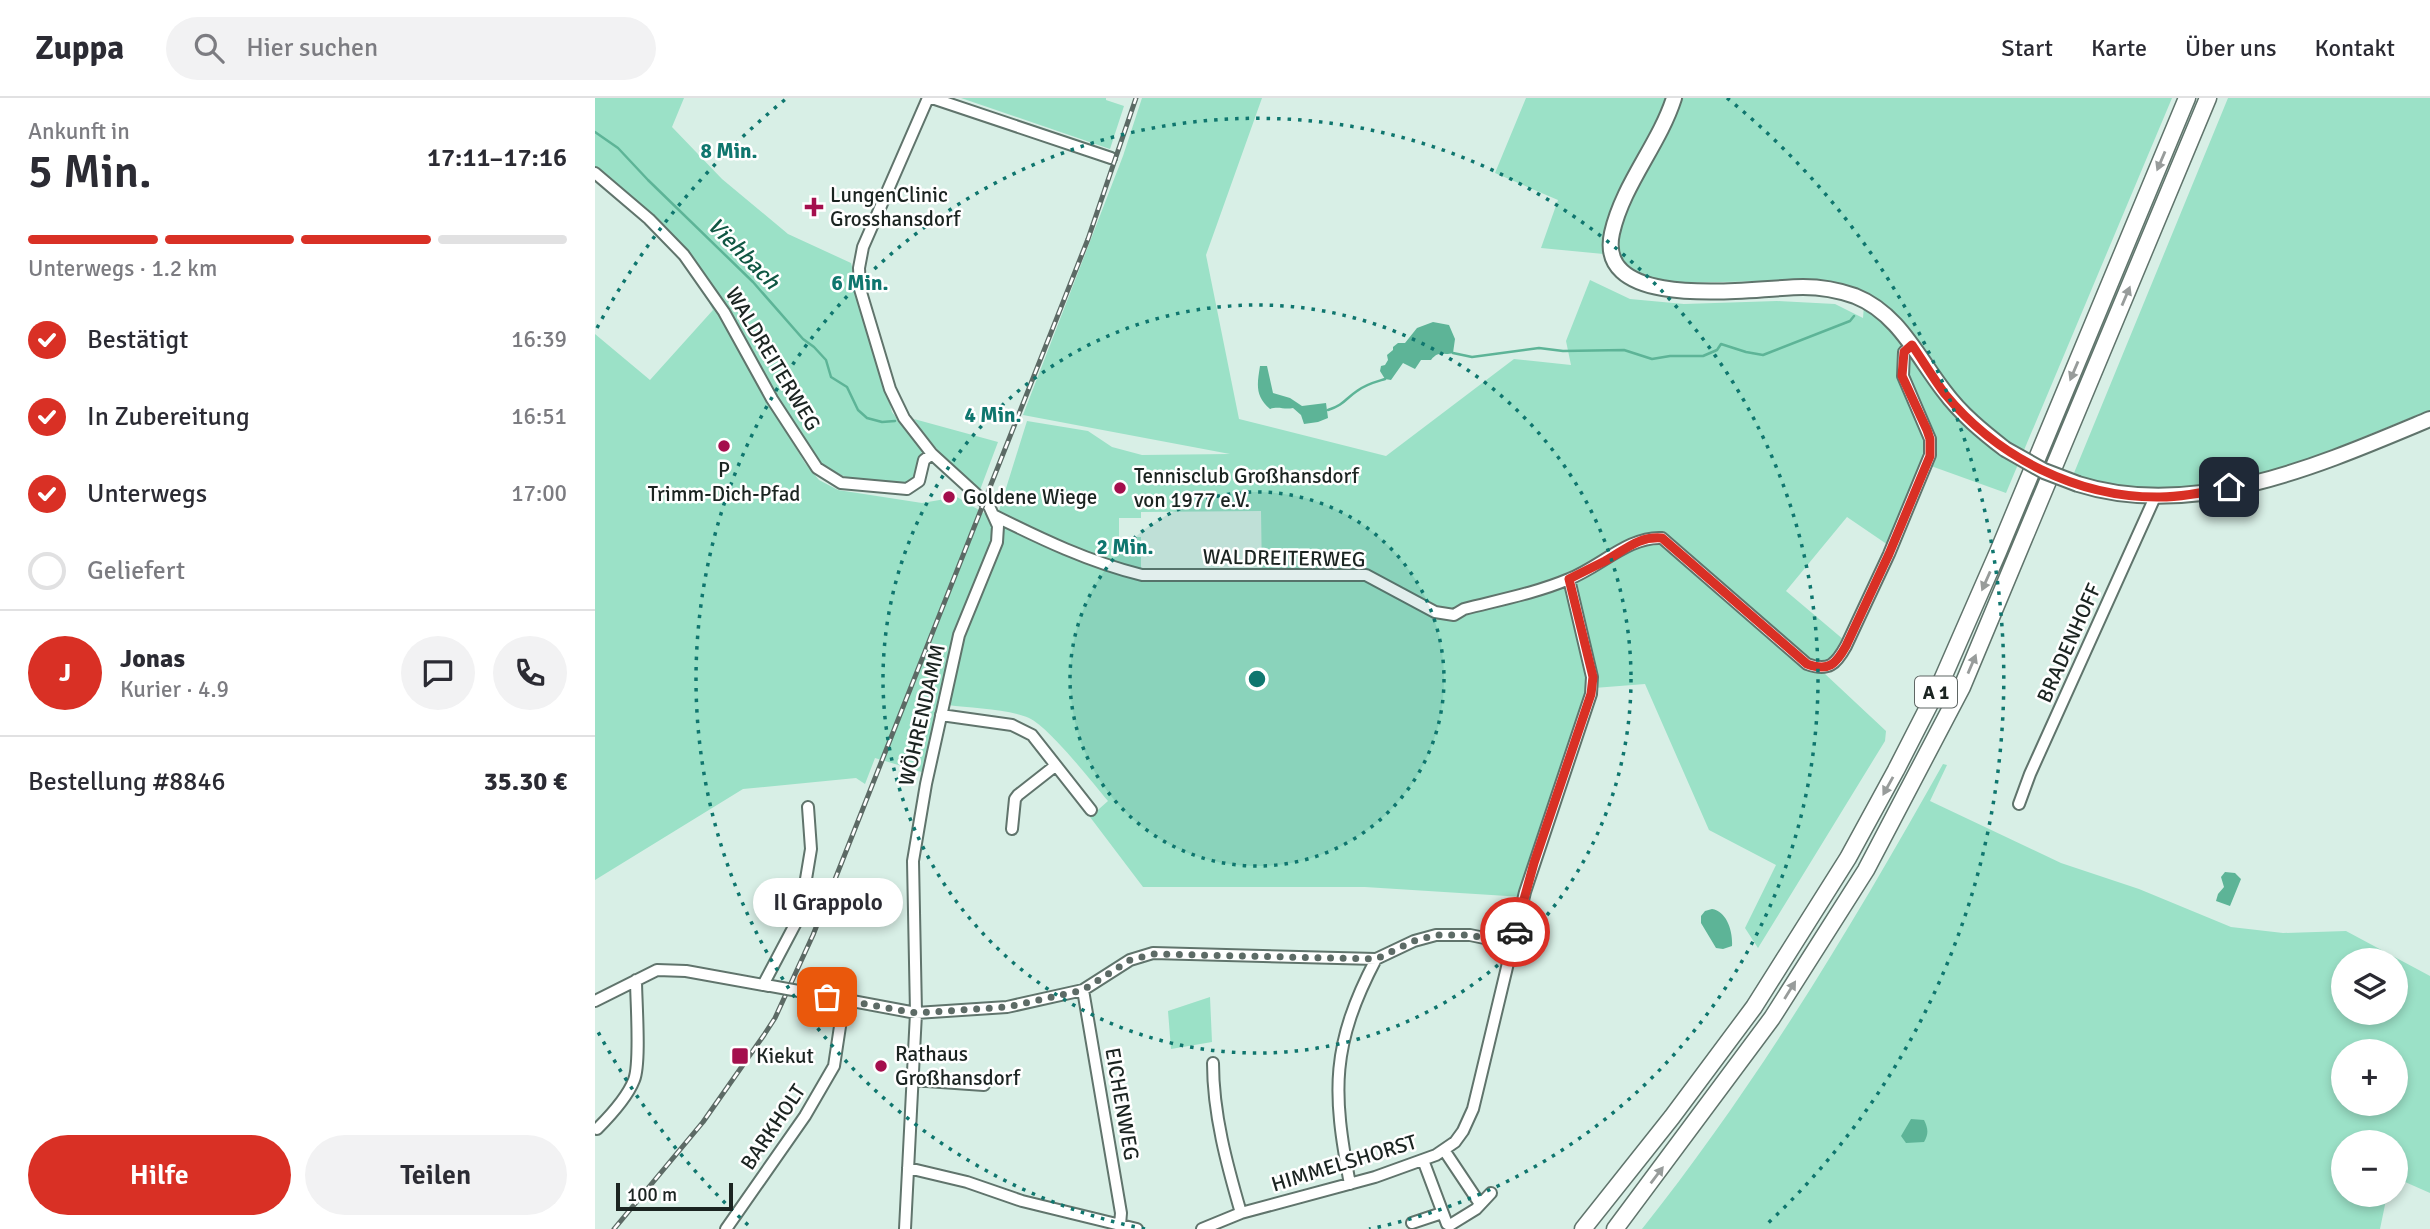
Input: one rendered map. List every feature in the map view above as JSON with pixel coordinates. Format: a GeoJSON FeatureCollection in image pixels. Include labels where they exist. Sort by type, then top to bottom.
{"type":"FeatureCollection","features":[{"type":"Feature","properties":{"kind":"highway","name":"A 1"},"geometry":{"type":"LineString","coordinates":[[1583,1229],[1672,1117],[1754,1007],[1848,858],[1896,770],[1942,680],[1998,552],[2187,98]]}},
{"type":"Feature","properties":{"kind":"highway","name":"A 1"},"geometry":{"type":"LineString","coordinates":[[1615,1229],[1772,1018],[1866,870],[1962,687],[2208,98]]}},
{"type":"Feature","properties":{"kind":"main road"},"geometry":{"type":"LineString","coordinates":[[1674,98],[1616,220],[1611,256],[1620,270],[1647,285],[1685,292],[1801,287],[1843,292],[1857,297],[1891,319],[1944,392],[1979,428],[2005,449],[2044,471],[2078,484],[2129,495],[2155,497],[2208,492],[2271,478],[2430,419]]}},
{"type":"Feature","properties":{"kind":"street"},"geometry":{"type":"LineString","coordinates":[[993,516],[989,506],[932,454],[904,418],[890,389],[860,289],[859,268],[863,247],[930,98],[1111,158]]}},
{"type":"Feature","properties":{"kind":"street","name":"WALDREITERWEG"},"geometry":{"type":"LineString","coordinates":[[595,173],[649,219],[684,256],[724,312],[772,399],[817,468],[841,483],[907,489],[919,481],[924,460],[932,454]]}},
{"type":"Feature","properties":{"kind":"street","name":"WALDREITERWEG"},"geometry":{"type":"LineString","coordinates":[[993,516],[1056,545],[1112,567],[1142,575],[1366,575],[1435,612],[1454,615],[1464,609],[1569,579],[1607,560],[1634,542],[1649,537],[1662,538],[1807,664],[1818,668],[1829,666],[1839,659],[1846,646],[1889,554],[1930,456],[1927,430],[1902,376],[1904,352],[1912,345]]}},
{"type":"Feature","properties":{"kind":"street","name":"BRADENHOFF"},"geometry":{"type":"LineString","coordinates":[[2019,804],[2155,497]]}},
{"type":"Feature","properties":{"kind":"street","name":"WÖHRENDAMM"},"geometry":{"type":"LineString","coordinates":[[905,1229],[916,1013],[913,861],[926,784],[959,635],[997,542],[998,526],[993,516]]}},
{"type":"Feature","properties":{"kind":"street","name":"HIMMELSHORST"},"geometry":{"type":"LineString","coordinates":[[1202,1229],[1241,1213],[1350,1184],[1423,1160],[1455,1142],[1469,1121],[1534,863],[1591,694],[1593,677],[1569,579]]}},
{"type":"Feature","properties":{"kind":"street"},"geometry":{"type":"LineString","coordinates":[[941,715],[1012,725],[1032,735],[1091,810]]}},
{"type":"Feature","properties":{"kind":"street"},"geometry":{"type":"LineString","coordinates":[[1012,829],[1014,799],[1055,766]]}},
{"type":"Feature","properties":{"kind":"street"},"geometry":{"type":"LineString","coordinates":[[767,985],[800,915],[811,849],[808,807]]}},
{"type":"Feature","properties":{"kind":"street"},"geometry":{"type":"LineString","coordinates":[[595,1001],[649,973],[672,969],[916,1013],[1007,1007],[1083,990],[1130,960],[1166,952],[1376,959],[1414,941],[1436,935],[1470,935],[1513,944]]}},
{"type":"Feature","properties":{"kind":"street"},"geometry":{"type":"LineString","coordinates":[[1350,1184],[1339,1129],[1338,1066],[1353,1009],[1376,959]]}},
{"type":"Feature","properties":{"kind":"street"},"geometry":{"type":"LineString","coordinates":[[597,1129],[608,1118],[634,1079],[636,980]]}},
{"type":"Feature","properties":{"kind":"street","name":"EICHENWEG"},"geometry":{"type":"LineString","coordinates":[[1083,990],[1121,1213],[1120,1225]]}},
{"type":"Feature","properties":{"kind":"street","name":"BARKHOLT"},"geometry":{"type":"LineString","coordinates":[[726,1229],[830,1076],[834,1066],[844,1000]]}},
{"type":"Feature","properties":{"kind":"street"},"geometry":{"type":"LineString","coordinates":[[1213,1063],[1216,1107],[1229,1173],[1241,1213]]}},
{"type":"Feature","properties":{"kind":"street"},"geometry":{"type":"LineString","coordinates":[[912,1080],[984,1085]]}},
{"type":"Feature","properties":{"kind":"street"},"geometry":{"type":"LineString","coordinates":[[1444,1150],[1481,1204]]}},
{"type":"Feature","properties":{"kind":"street"},"geometry":{"type":"LineString","coordinates":[[1423,1160],[1445,1223],[1450,1225],[1481,1204],[1491,1193]]}},
{"type":"Feature","properties":{"kind":"street"},"geometry":{"type":"LineString","coordinates":[[908,1168],[967,1182],[1022,1201],[1137,1229]]}},
{"type":"Feature","properties":{"kind":"street"},"geometry":{"type":"LineString","coordinates":[[1412,1223],[1442,1213]]}},
{"type":"Feature","properties":{"kind":"shaded area"},"geometry":{"type":"Polygon","coordinates":[[[595,98],[684,98],[672,127],[722,179],[788,234],[851,263],[892,412],[922,451],[917,478],[903,483],[846,477],[820,466],[767,400],[805,463],[819,480],[838,490],[922,503],[957,497],[994,519],[1111,570],[1262,577],[1261,511],[1141,512],[1141,518],[1119,518],[1119,537],[1141,537],[1141,571],[1105,561],[998,514],[1027,421],[1088,431],[1112,447],[1142,455],[1230,454],[1023,415],[1123,156],[1142,98],[1262,98],[1206,255],[1239,419],[1386,456],[1514,359],[1571,365],[1566,341],[1590,280],[1630,299],[1684,304],[1777,301],[1835,304],[1863,318],[1865,292],[1841,283],[1814,280],[1673,283],[1649,279],[1632,270],[1614,255],[1541,248],[1558,200],[1495,173],[1526,98],[2172,98],[2006,493],[1931,466],[1891,547],[1847,517],[1786,591],[1844,640],[1824,673],[1886,731],[1885,741],[1758,948],[1745,928],[1776,865],[1709,830],[1645,684],[1594,688],[1523,897],[1365,887],[1143,887],[1090,817],[1108,801],[1048,732],[1021,715],[948,705],[925,773],[875,758],[865,784],[856,778],[743,789],[595,880],[595,334],[650,380],[713,310],[684,255],[595,173],[595,98]]]}},
{"type":"Feature","properties":{"kind":"shaded area"},"geometry":{"type":"Polygon","coordinates":[[[961,98],[1106,98],[1124,106],[1110,149],[961,98]]]}},
{"type":"Feature","properties":{"kind":"shaded area"},"geometry":{"type":"Polygon","coordinates":[[[2228,98],[2430,98],[2430,410],[2291,465],[2219,485],[2145,492],[2082,478],[2074,473],[2228,98]]]}},
{"type":"Feature","properties":{"kind":"shaded area"},"geometry":{"type":"Polygon","coordinates":[[[1433,322],[1449,325],[1455,339],[1453,353],[1439,354],[1431,360],[1421,360],[1415,369],[1403,363],[1391,380],[1385,379],[1380,371],[1381,366],[1385,365],[1387,355],[1393,347],[1398,343],[1405,343],[1417,328],[1433,322]]]}},
{"type":"Feature","properties":{"kind":"shaded area"},"geometry":{"type":"Polygon","coordinates":[[[1260,366],[1267,366],[1273,393],[1290,398],[1302,406],[1326,403],[1328,418],[1304,424],[1301,415],[1293,408],[1270,409],[1258,390],[1260,366]]]}},
{"type":"Feature","properties":{"kind":"shaded area"},"geometry":{"type":"Polygon","coordinates":[[[914,419],[998,442],[980,490],[944,457],[914,419]]]}},
{"type":"Feature","properties":{"kind":"shaded area"},"geometry":{"type":"Polygon","coordinates":[[[1943,764],[1947,765],[1930,801],[2061,863],[2139,889],[2231,927],[2283,933],[2346,931],[2378,948],[2331,948],[2331,1025],[2408,1025],[2408,964],[2430,976],[2430,1193],[2408,1183],[2408,1130],[2331,1130],[2331,1207],[2385,1207],[2380,1229],[1642,1229],[1725,1118],[1838,944],[1943,764]]]}},
{"type":"Feature","properties":{"kind":"shaded area"},"geometry":{"type":"Polygon","coordinates":[[[2225,872],[2235,873],[2241,879],[2230,906],[2216,901],[2224,887],[2221,877],[2225,872]]]}},
{"type":"Feature","properties":{"kind":"shaded area"},"geometry":{"type":"Polygon","coordinates":[[[1712,909],[1722,914],[1728,923],[1732,946],[1716,948],[1701,923],[1701,916],[1712,909]]]}},
{"type":"Feature","properties":{"kind":"shaded area"},"geometry":{"type":"Polygon","coordinates":[[[1210,997],[1212,1042],[1171,1049],[1168,1011],[1210,997]]]}},
{"type":"Feature","properties":{"kind":"shaded area"},"geometry":{"type":"Polygon","coordinates":[[[1911,1119],[1924,1120],[1927,1136],[1924,1142],[1906,1143],[1901,1136],[1911,1119]]]}},
{"type":"Feature","properties":{"kind":"waterway","name":"Viehbach"},"geometry":{"type":"LineString","coordinates":[[595,132],[618,148],[753,282],[803,339],[826,360],[831,377],[847,387],[858,410],[867,418],[882,422],[895,421]]}},
{"type":"Feature","properties":{"kind":"waterway"},"geometry":{"type":"LineString","coordinates":[[1453,353],[1472,357],[1539,348],[1563,351],[1624,350],[1652,359],[1703,356],[1717,350],[1721,344],[1763,355],[1850,321],[1854,316]]}},
{"type":"Feature","properties":{"kind":"waterway"},"geometry":{"type":"LineString","coordinates":[[1328,410],[1364,387],[1385,379]]}},
{"type":"Feature","properties":{"kind":"railway"},"geometry":{"type":"LineString","coordinates":[[614,1229],[703,1122],[775,1018],[813,935],[1088,239],[1136,98]]}},
{"type":"Feature","properties":{"kind":"way so far"},"geometry":{"type":"LineString","coordinates":[[827,997],[916,1013],[958,1012],[1007,1007],[1083,990],[1130,960],[1166,952],[1376,959],[1424,937],[1470,935],[1513,944],[1515,932]]}},
{"type":"Feature","properties":{"kind":"place","name":"LungenClinic Grosshansdorf"},"geometry":{"type":"Point","coordinates":[814,207]}},
{"type":"Feature","properties":{"kind":"place","name":"P Trimm-Dich-Pfad"},"geometry":{"type":"Point","coordinates":[724,446]}},
{"type":"Feature","properties":{"kind":"place","name":"Tennisclub Großhansdorf von 1977 e.V."},"geometry":{"type":"Point","coordinates":[1120,488]}},
{"type":"Feature","properties":{"kind":"place","name":"Goldene Wiege"},"geometry":{"type":"Point","coordinates":[949,497]}},
{"type":"Feature","properties":{"kind":"place","name":"Il Grappolo"},"geometry":{"type":"Point","coordinates":[827,997]}},
{"type":"Feature","properties":{"kind":"place","name":"Kiekut"},"geometry":{"type":"Point","coordinates":[740,1056]}},
{"type":"Feature","properties":{"kind":"place","name":"Rathaus Großhansdorf"},"geometry":{"type":"Point","coordinates":[881,1066]}},
{"type":"Feature","properties":{"kind":"route"},"geometry":{"type":"LineString","coordinates":[[1515,932],[1534,863],[1591,694],[1593,677],[1569,579],[1607,560],[1634,542],[1649,537],[1662,538],[1807,664],[1818,668],[1829,666],[1839,659],[1846,646],[1889,554],[1930,456],[1927,430],[1902,376],[1902,363],[1907,348],[1912,345],[1944,392],[1990,438],[2025,462],[2059,478],[2092,489],[2162,497],[2229,487]]}}]}
